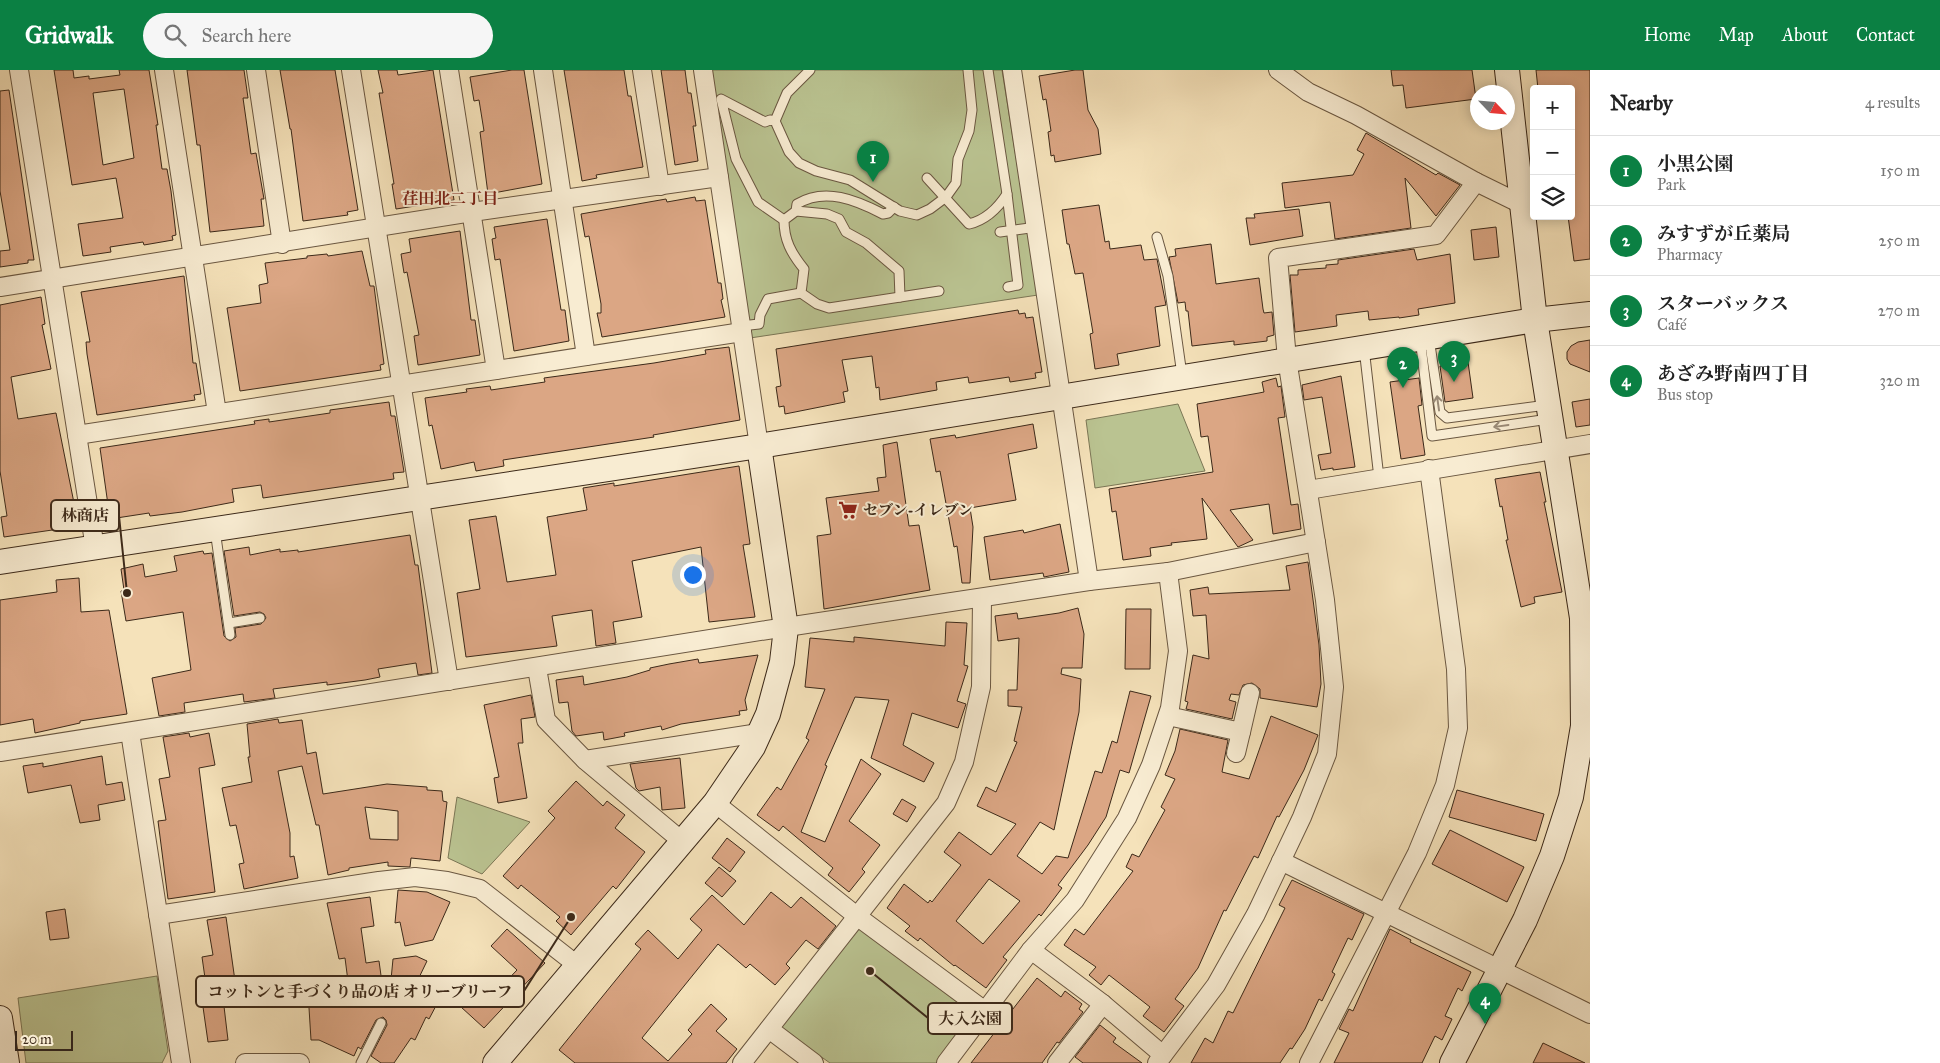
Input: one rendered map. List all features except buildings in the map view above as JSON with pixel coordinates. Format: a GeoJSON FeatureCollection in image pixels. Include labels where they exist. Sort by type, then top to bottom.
{"type":"FeatureCollection","features":[{"type":"Feature","properties":{"kind":"street"},"geometry":{"type":"LineString","coordinates":[[19,70],[95,548]]}},
{"type":"Feature","properties":{"kind":"street"},"geometry":{"type":"LineString","coordinates":[[164,70],[217,413]]}},
{"type":"Feature","properties":{"kind":"street"},"geometry":{"type":"LineString","coordinates":[[256,70],[282,244]]}},
{"type":"Feature","properties":{"kind":"street"},"geometry":{"type":"LineString","coordinates":[[351,70],[403,384],[449,681]]}},
{"type":"Feature","properties":{"kind":"street"},"geometry":{"type":"LineString","coordinates":[[449,70],[496,370]]}},
{"type":"Feature","properties":{"kind":"street"},"geometry":{"type":"LineString","coordinates":[[542,70],[586,356]]}},
{"type":"Feature","properties":{"kind":"street"},"geometry":{"type":"LineString","coordinates":[[642,70],[660,186]]}},
{"type":"Feature","properties":{"kind":"street"},"geometry":{"type":"LineString","coordinates":[[494,1063],[715,803],[753,747],[768,714],[782,662],[786,628],[703,70]]}},
{"type":"Feature","properties":{"kind":"street"},"geometry":{"type":"LineString","coordinates":[[1012,70],[1063,396],[1089,581]]}},
{"type":"Feature","properties":{"kind":"street"},"geometry":{"type":"LineString","coordinates":[[1278,70],[1308,92],[1356,114],[1476,182],[1522,204]]}},
{"type":"Feature","properties":{"kind":"street"},"geometry":{"type":"LineString","coordinates":[[1452,1063],[1525,920],[1552,856],[1571,797],[1586,726],[1582,618],[1535,320],[1507,70]]}},
{"type":"Feature","properties":{"kind":"street"},"geometry":{"type":"LineString","coordinates":[[0,287],[193,256],[282,244],[472,212],[719,177]]}},
{"type":"Feature","properties":{"kind":"street"},"geometry":{"type":"LineString","coordinates":[[1031,950],[1103,1004],[1160,1059],[1216,985],[1256,914],[1302,817],[1327,754],[1334,687],[1325,600],[1287,359],[1278,258],[1436,235],[1476,182]]}},
{"type":"Feature","properties":{"kind":"street"},"geometry":{"type":"LineString","coordinates":[[0,562],[759,446],[1182,375],[1424,337],[1535,320],[1590,314]]}},
{"type":"Feature","properties":{"kind":"street"},"geometry":{"type":"LineString","coordinates":[[77,435],[586,356],[741,329]]}},
{"type":"Feature","properties":{"kind":"street"},"geometry":{"type":"LineString","coordinates":[[1308,490],[1590,444]]}},
{"type":"Feature","properties":{"kind":"street"},"geometry":{"type":"LineString","coordinates":[[1309,1063],[1416,853],[1445,784],[1458,728],[1456,669],[1429,469]]}},
{"type":"Feature","properties":{"kind":"street"},"geometry":{"type":"LineString","coordinates":[[0,752],[1089,581],[1168,572],[1316,542]]}},
{"type":"Feature","properties":{"kind":"street"},"geometry":{"type":"LineString","coordinates":[[946,1063],[1031,950],[1075,900],[1127,818],[1151,765],[1168,716],[1178,651],[1168,572]]}},
{"type":"Feature","properties":{"kind":"street"},"geometry":{"type":"LineString","coordinates":[[742,1063],[946,803],[964,762],[981,687],[982,599]]}},
{"type":"Feature","properties":{"kind":"street"},"geometry":{"type":"LineString","coordinates":[[537,668],[546,720],[584,760],[683,842]]}},
{"type":"Feature","properties":{"kind":"street"},"geometry":{"type":"LineString","coordinates":[[1236,753],[1250,693]]}},
{"type":"Feature","properties":{"kind":"street"},"geometry":{"type":"LineString","coordinates":[[1168,716],[1241,732]]}},
{"type":"Feature","properties":{"kind":"street"},"geometry":{"type":"LineString","coordinates":[[130,732],[181,1063]]}},
{"type":"Feature","properties":{"kind":"street"},"geometry":{"type":"LineString","coordinates":[[584,760],[758,733]]}},
{"type":"Feature","properties":{"kind":"street"},"geometry":{"type":"LineString","coordinates":[[715,803],[858,917],[985,1011]]}},
{"type":"Feature","properties":{"kind":"street"},"geometry":{"type":"LineString","coordinates":[[1281,861],[1499,971],[1590,1014]]}},
{"type":"Feature","properties":{"kind":"street"},"geometry":{"type":"LineString","coordinates":[[158,915],[415,877],[470,886],[492,897],[577,966]]}},
{"type":"Feature","properties":{"kind":"street"},"geometry":{"type":"LineString","coordinates":[[1057,1063],[1103,1004]]}},
{"type":"Feature","properties":{"kind":"street"},"geometry":{"type":"LineString","coordinates":[[0,1018],[7,1063]]}},
{"type":"Feature","properties":{"kind":"street"},"geometry":{"type":"LineString","coordinates":[[769,1029],[814,1063]]}},
{"type":"Feature","properties":{"kind":"street"},"geometry":{"type":"LineString","coordinates":[[245,1063],[300,1063]]}},
{"type":"Feature","properties":{"kind":"lane"},"geometry":{"type":"LineString","coordinates":[[810,70],[787,93],[775,121],[789,152],[799,164],[816,171],[850,180],[900,212],[916,214],[930,209],[946,197],[956,183],[958,159],[969,131],[972,110],[968,70]]}},
{"type":"Feature","properties":{"kind":"lane"},"geometry":{"type":"LineString","coordinates":[[988,70],[1007,194],[1018,284],[1008,287]]}},
{"type":"Feature","properties":{"kind":"lane"},"geometry":{"type":"LineString","coordinates":[[775,121],[765,122],[721,100],[736,160],[758,202],[784,220]]}},
{"type":"Feature","properties":{"kind":"lane"},"geometry":{"type":"LineString","coordinates":[[927,178],[969,224],[978,222],[993,212],[1007,194]]}},
{"type":"Feature","properties":{"kind":"lane"},"geometry":{"type":"LineString","coordinates":[[796,211],[797,204],[806,199],[836,195],[852,199],[882,214],[888,213],[894,207]]}},
{"type":"Feature","properties":{"kind":"lane"},"geometry":{"type":"LineString","coordinates":[[784,220],[796,211],[827,214],[839,219],[846,232],[883,255],[899,270],[900,297]]}},
{"type":"Feature","properties":{"kind":"lane"},"geometry":{"type":"LineString","coordinates":[[784,220],[784,235],[792,253],[804,269],[801,293]]}},
{"type":"Feature","properties":{"kind":"lane"},"geometry":{"type":"LineString","coordinates":[[1000,232],[1037,227]]}},
{"type":"Feature","properties":{"kind":"lane"},"geometry":{"type":"LineString","coordinates":[[1157,237],[1168,276],[1182,375]]}},
{"type":"Feature","properties":{"kind":"lane"},"geometry":{"type":"LineString","coordinates":[[741,329],[759,324],[760,315],[768,299],[801,293],[818,304],[829,308],[939,291]]}},
{"type":"Feature","properties":{"kind":"lane"},"geometry":{"type":"LineString","coordinates":[[1424,337],[1432,436],[1548,412]]}},
{"type":"Feature","properties":{"kind":"lane"},"geometry":{"type":"LineString","coordinates":[[1424,337],[1440,412],[1447,418],[1548,412]]}},
{"type":"Feature","properties":{"kind":"lane"},"geometry":{"type":"LineString","coordinates":[[1364,347],[1379,478]]}},
{"type":"Feature","properties":{"kind":"lane"},"geometry":{"type":"LineString","coordinates":[[215,529],[230,635]]}},
{"type":"Feature","properties":{"kind":"lane"},"geometry":{"type":"LineString","coordinates":[[229,623],[260,618]]}},
{"type":"Feature","properties":{"kind":"lane"},"geometry":{"type":"LineString","coordinates":[[360,1063],[381,1023]]}},
{"type":"Feature","properties":{"kind":"green space"},"geometry":{"type":"Polygon","coordinates":[[[710,70],[1002,70],[1038,295],[750,338],[710,70]]]}},
{"type":"Feature","properties":{"kind":"green space"},"geometry":{"type":"Polygon","coordinates":[[[1178,404],[1205,471],[1095,488],[1086,420],[1178,404]]]}},
{"type":"Feature","properties":{"kind":"green space"},"geometry":{"type":"Polygon","coordinates":[[[457,797],[530,822],[482,874],[448,858],[457,797]]]}},
{"type":"Feature","properties":{"kind":"green space"},"geometry":{"type":"Polygon","coordinates":[[[859,927],[973,1014],[937,1063],[830,1063],[779,1027],[859,927]]]}},
{"type":"Feature","properties":{"kind":"green space"},"geometry":{"type":"Polygon","coordinates":[[[157,976],[168,1051],[162,1063],[26,1063],[18,998],[157,976]]]}},
{"type":"Feature","properties":{"kind":"place","name":"小黒公園"},"geometry":{"type":"Point","coordinates":[873,182]}},
{"type":"Feature","properties":{"kind":"place","name":"スターバックス"},"geometry":{"type":"Point","coordinates":[1454,382]}},
{"type":"Feature","properties":{"kind":"place","name":"みすずが丘薬局"},"geometry":{"type":"Point","coordinates":[1403,388]}},
{"type":"Feature","properties":{"kind":"place","name":"セブン-イレブン"},"geometry":{"type":"Point","coordinates":[848,510]}},
{"type":"Feature","properties":{"kind":"place","name":"林商店"},"geometry":{"type":"Point","coordinates":[127,593]}},
{"type":"Feature","properties":{"kind":"place","name":"コットンと手づくり品の店 オリーブリーフ"},"geometry":{"type":"Point","coordinates":[571,917]}},
{"type":"Feature","properties":{"kind":"place","name":"大入公園"},"geometry":{"type":"Point","coordinates":[870,971]}},
{"type":"Feature","properties":{"kind":"place","name":"あざみ野南四丁目"},"geometry":{"type":"Point","coordinates":[1485,1024]}},
{"type":"Feature","properties":{"kind":"district","name":"荏田北二丁目"},"geometry":{"type":"Point","coordinates":[450,198]}}]}
